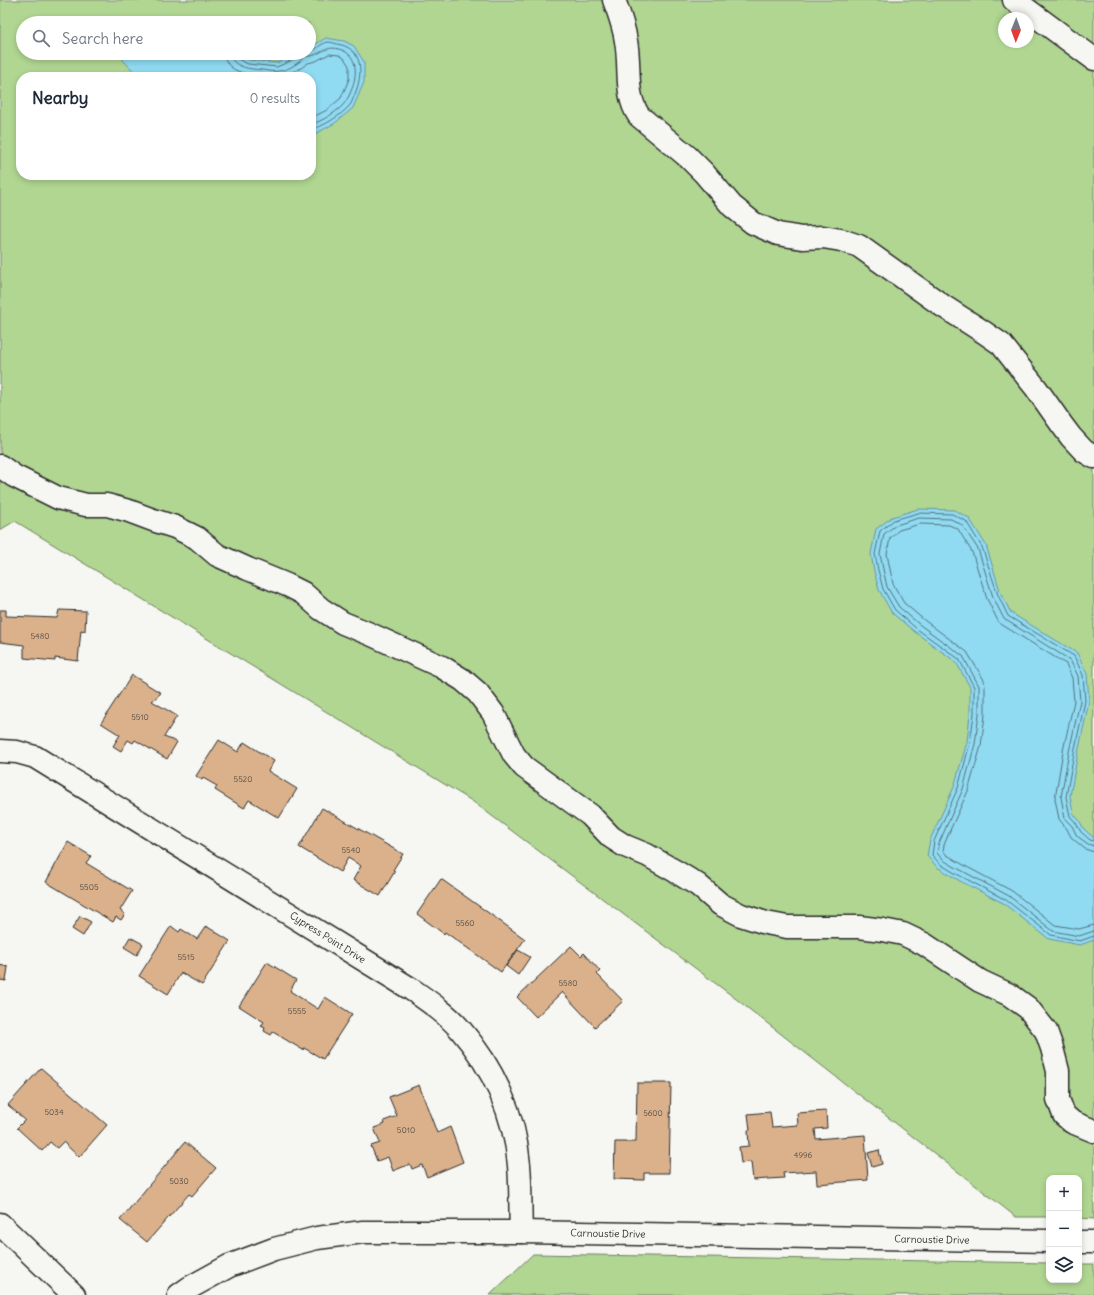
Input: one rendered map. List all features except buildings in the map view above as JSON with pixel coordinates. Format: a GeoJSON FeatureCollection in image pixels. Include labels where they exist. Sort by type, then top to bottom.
{"type":"FeatureCollection","features":[{"type":"Feature","properties":{"kind":"street"},"geometry":{"type":"LineString","coordinates":[[614,0],[626,42],[630,92],[633,108],[639,116],[704,172],[732,206],[753,222],[778,234],[802,238],[823,237],[841,240],[859,246],[943,306],[985,333],[1000,344],[1036,388],[1071,437],[1084,451],[1094,457]]}},
{"type":"Feature","properties":{"kind":"street"},"geometry":{"type":"LineString","coordinates":[[1014,0],[1094,59]]}},
{"type":"Feature","properties":{"kind":"street"},"geometry":{"type":"LineString","coordinates":[[0,466],[14,476],[58,498],[86,505],[107,505],[175,527],[197,538],[217,555],[303,593],[321,609],[343,623],[447,670],[464,680],[478,693],[493,713],[514,755],[524,767],[590,815],[611,837],[675,871],[698,885],[720,904],[741,915],[766,923],[787,927],[859,927],[903,934],[924,944],[980,981],[1010,995],[1028,1008],[1046,1032],[1058,1071],[1058,1099],[1064,1115],[1072,1122],[1094,1131]]}},
{"type":"Feature","properties":{"kind":"street","name":"Cypress Point Drive"},"geometry":{"type":"LineString","coordinates":[[0,751],[17,752],[35,757],[404,984],[435,1006],[460,1029],[485,1062],[502,1094],[513,1128],[519,1164],[521,1232]]}},
{"type":"Feature","properties":{"kind":"street"},"geometry":{"type":"LineString","coordinates":[[0,1224],[74,1295]]}},
{"type":"Feature","properties":{"kind":"street","name":"Carnoustie Drive"},"geometry":{"type":"LineString","coordinates":[[179,1295],[229,1266],[274,1248],[317,1238],[363,1232],[521,1232],[1046,1241]]}},
{"type":"Feature","properties":{"kind":"street"},"geometry":{"type":"LineString","coordinates":[[1082,1242],[1094,1242]]}},
{"type":"Feature","properties":{"kind":"green space"},"geometry":{"type":"Polygon","coordinates":[[[0,0],[1094,0],[1094,1219],[1082,1218],[1082,1175],[1046,1175],[1046,1217],[1016,1217],[731,995],[472,801],[15,521],[0,530],[0,0]]]}},
{"type":"Feature","properties":{"kind":"green space"},"geometry":{"type":"Polygon","coordinates":[[[533,1254],[1046,1263],[1046,1283],[1082,1283],[1082,1264],[1094,1264],[1094,1295],[490,1295],[533,1254]]]}},
{"type":"Feature","properties":{"kind":"water"},"geometry":{"type":"Polygon","coordinates":[[[326,38],[344,41],[354,46],[364,62],[364,82],[353,108],[335,123],[317,133],[316,72],[134,72],[123,60],[249,60],[277,63],[284,60],[316,60],[316,44],[326,38]]]}},
{"type":"Feature","properties":{"kind":"water"},"geometry":{"type":"Polygon","coordinates":[[[918,509],[954,510],[969,518],[986,545],[1001,594],[1011,613],[1077,653],[1087,674],[1089,701],[1070,796],[1073,813],[1084,829],[1094,838],[1094,940],[1080,945],[1049,939],[1003,903],[960,881],[937,867],[927,856],[930,840],[954,787],[967,742],[970,714],[970,687],[956,662],[892,613],[879,590],[871,554],[876,529],[892,517],[918,509]]]}}]}
